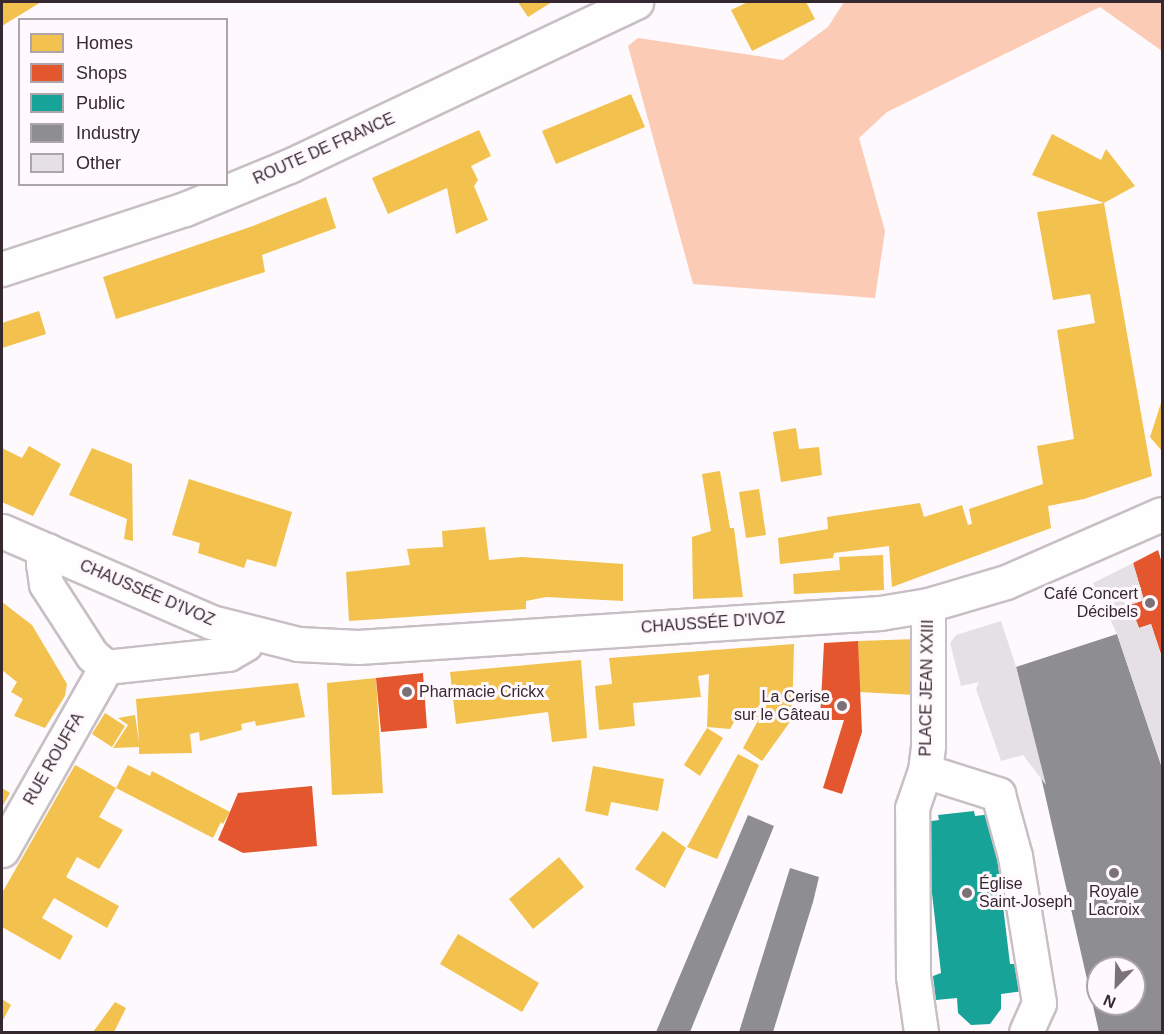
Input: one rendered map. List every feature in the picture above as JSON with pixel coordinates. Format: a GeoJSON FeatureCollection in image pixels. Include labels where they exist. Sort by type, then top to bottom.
{"type":"FeatureCollection","features":[{"type":"Feature","properties":{"kind":"main road","name":"ROUTE DE FRANCE"},"geometry":{"type":"LineString","coordinates":[[2,269],[185,209],[289,166],[636,2]]}},
{"type":"Feature","properties":{"kind":"main road","name":"CHAUSSÉE D'IVOZ"},"geometry":{"type":"LineString","coordinates":[[2,531],[211,622],[298,644],[358,647],[880,612],[928,605],[1017,578],[1162,514]]}},
{"type":"Feature","properties":{"kind":"main road"},"geometry":{"type":"LineString","coordinates":[[47,550],[43,563],[46,584],[88,648],[106,667],[228,654],[245,644],[248,633]]}},
{"type":"Feature","properties":{"kind":"main road","name":"PLACE JEAN XXIII"},"geometry":{"type":"LineString","coordinates":[[921,1032],[913,976],[912,808],[925,771],[928,605]]}},
{"type":"Feature","properties":{"kind":"main road","name":"RUE ROUFFA"},"geometry":{"type":"LineString","coordinates":[[2,850],[106,667]]}},
{"type":"Feature","properties":{"kind":"main road"},"geometry":{"type":"LineString","coordinates":[[925,771],[998,794],[1015,856],[1039,1003],[1026,1032]]}},
{"type":"Feature","properties":{"kind":"shaded area"},"geometry":{"type":"Polygon","coordinates":[[[844,2],[1162,2],[1162,51],[1100,7],[887,112],[859,138],[885,231],[875,298],[693,284],[628,46],[638,38],[783,60],[828,27],[844,2]]]}},
{"type":"Feature","properties":{"kind":"building: Homes"},"geometry":{"type":"Polygon","coordinates":[[[2,2],[41,2],[2,26],[2,2]]]}},
{"type":"Feature","properties":{"kind":"building: Homes"},"geometry":{"type":"Polygon","coordinates":[[[518,2],[552,2],[528,17],[518,2]]]}},
{"type":"Feature","properties":{"kind":"building: Homes"},"geometry":{"type":"Polygon","coordinates":[[[748,2],[806,2],[815,19],[752,51],[731,10],[748,2]]]}},
{"type":"Feature","properties":{"kind":"building: Homes"},"geometry":{"type":"Polygon","coordinates":[[[631,94],[645,127],[556,164],[542,131],[631,94]]]}},
{"type":"Feature","properties":{"kind":"building: Homes"},"geometry":{"type":"Polygon","coordinates":[[[479,130],[491,156],[471,166],[478,180],[474,186],[488,220],[456,234],[447,188],[388,214],[372,178],[479,130]]]}},
{"type":"Feature","properties":{"kind":"building: Homes"},"geometry":{"type":"Polygon","coordinates":[[[1052,134],[1101,160],[1106,149],[1135,186],[1104,203],[1032,175],[1052,134]]]}},
{"type":"Feature","properties":{"kind":"building: Homes"},"geometry":{"type":"Polygon","coordinates":[[[326,197],[336,228],[262,255],[265,272],[116,319],[103,277],[253,226],[326,197]]]}},
{"type":"Feature","properties":{"kind":"building: Homes"},"geometry":{"type":"Polygon","coordinates":[[[1104,203],[1152,476],[1084,499],[1048,506],[1051,528],[892,587],[889,546],[834,553],[833,558],[780,564],[778,538],[828,529],[827,517],[920,503],[924,517],[962,505],[968,525],[972,524],[969,509],[1043,484],[1037,446],[1074,439],[1057,330],[1095,323],[1090,294],[1053,300],[1037,212],[1104,203]]]}},
{"type":"Feature","properties":{"kind":"building: Homes"},"geometry":{"type":"Polygon","coordinates":[[[39,311],[46,334],[2,348],[2,323],[39,311]]]}},
{"type":"Feature","properties":{"kind":"building: Homes"},"geometry":{"type":"Polygon","coordinates":[[[1162,400],[1162,451],[1150,437],[1162,400]]]}},
{"type":"Feature","properties":{"kind":"building: Homes"},"geometry":{"type":"Polygon","coordinates":[[[796,428],[799,449],[819,447],[822,475],[781,482],[773,432],[796,428]]]}},
{"type":"Feature","properties":{"kind":"building: Homes"},"geometry":{"type":"Polygon","coordinates":[[[29,446],[61,464],[33,516],[2,502],[2,448],[22,458],[29,446]]]}},
{"type":"Feature","properties":{"kind":"building: Homes"},"geometry":{"type":"Polygon","coordinates":[[[92,448],[132,464],[133,541],[124,539],[127,519],[69,495],[92,448]]]}},
{"type":"Feature","properties":{"kind":"building: Homes"},"geometry":{"type":"Polygon","coordinates":[[[720,471],[730,528],[734,528],[743,597],[693,599],[692,537],[711,531],[702,474],[720,471]]]}},
{"type":"Feature","properties":{"kind":"building: Homes"},"geometry":{"type":"Polygon","coordinates":[[[189,479],[292,512],[276,567],[247,559],[244,568],[198,553],[200,543],[172,535],[189,479]]]}},
{"type":"Feature","properties":{"kind":"building: Homes"},"geometry":{"type":"Polygon","coordinates":[[[759,489],[766,535],[746,538],[739,492],[759,489]]]}},
{"type":"Feature","properties":{"kind":"building: Homes"},"geometry":{"type":"Polygon","coordinates":[[[485,527],[489,560],[522,557],[623,564],[623,601],[546,597],[526,601],[526,609],[349,621],[346,572],[410,565],[407,549],[443,547],[442,531],[485,527]]]}},
{"type":"Feature","properties":{"kind":"building: Homes"},"geometry":{"type":"Polygon","coordinates":[[[883,555],[884,590],[794,594],[793,574],[840,570],[839,557],[883,555]]]}},
{"type":"Feature","properties":{"kind":"building: Homes"},"geometry":{"type":"Polygon","coordinates":[[[2,602],[32,625],[67,684],[65,696],[45,728],[14,716],[23,699],[11,692],[17,682],[2,670],[2,602]]]}},
{"type":"Feature","properties":{"kind":"building: Homes"},"geometry":{"type":"Polygon","coordinates":[[[917,639],[915,695],[859,692],[858,641],[917,639]]]}},
{"type":"Feature","properties":{"kind":"building: Homes"},"geometry":{"type":"Polygon","coordinates":[[[794,644],[792,719],[762,761],[743,748],[760,717],[738,715],[730,729],[707,727],[709,674],[698,676],[701,697],[633,703],[635,726],[599,730],[595,686],[612,684],[609,658],[794,644]]]}},
{"type":"Feature","properties":{"kind":"building: Homes"},"geometry":{"type":"Polygon","coordinates":[[[581,660],[587,738],[552,742],[548,712],[456,724],[450,672],[581,660]]]}},
{"type":"Feature","properties":{"kind":"building: Homes"},"geometry":{"type":"Polygon","coordinates":[[[376,678],[383,793],[332,795],[327,683],[376,678]]]}},
{"type":"Feature","properties":{"kind":"building: Homes"},"geometry":{"type":"Polygon","coordinates":[[[298,683],[305,717],[256,726],[255,721],[241,724],[242,730],[200,741],[199,732],[190,734],[192,753],[139,754],[139,747],[113,748],[128,725],[118,718],[135,715],[139,742],[136,699],[298,683]]]}},
{"type":"Feature","properties":{"kind":"building: Homes"},"geometry":{"type":"Polygon","coordinates":[[[105,713],[125,726],[112,747],[92,734],[105,713]]]}},
{"type":"Feature","properties":{"kind":"building: Homes"},"geometry":{"type":"Polygon","coordinates":[[[707,728],[723,738],[700,776],[684,765],[707,728]]]}},
{"type":"Feature","properties":{"kind":"building: Homes"},"geometry":{"type":"Polygon","coordinates":[[[738,754],[759,765],[717,859],[687,847],[738,754]]]}},
{"type":"Feature","properties":{"kind":"building: Homes"},"geometry":{"type":"Polygon","coordinates":[[[75,765],[116,788],[99,817],[123,830],[99,869],[77,857],[66,877],[119,906],[107,928],[54,898],[42,918],[73,936],[60,960],[2,927],[2,893],[75,765]]]}},
{"type":"Feature","properties":{"kind":"building: Homes"},"geometry":{"type":"Polygon","coordinates":[[[128,765],[150,776],[152,771],[230,812],[223,824],[221,822],[213,838],[116,788],[128,765]]]}},
{"type":"Feature","properties":{"kind":"building: Homes"},"geometry":{"type":"Polygon","coordinates":[[[593,766],[664,779],[658,811],[611,802],[608,816],[585,811],[593,766]]]}},
{"type":"Feature","properties":{"kind":"building: Homes"},"geometry":{"type":"Polygon","coordinates":[[[2,788],[10,793],[2,807],[2,788]]]}},
{"type":"Feature","properties":{"kind":"building: Homes"},"geometry":{"type":"Polygon","coordinates":[[[663,831],[686,848],[665,888],[635,869],[663,831]]]}},
{"type":"Feature","properties":{"kind":"building: Homes"},"geometry":{"type":"Polygon","coordinates":[[[559,857],[584,887],[533,929],[509,899],[559,857]]]}},
{"type":"Feature","properties":{"kind":"building: Homes"},"geometry":{"type":"Polygon","coordinates":[[[458,934],[539,983],[522,1012],[440,964],[458,934]]]}},
{"type":"Feature","properties":{"kind":"building: Homes"},"geometry":{"type":"Polygon","coordinates":[[[2,999],[11,1005],[2,1022],[2,999]]]}},
{"type":"Feature","properties":{"kind":"building: Homes"},"geometry":{"type":"Polygon","coordinates":[[[115,1002],[126,1008],[114,1032],[93,1032],[115,1002]]]}},
{"type":"Feature","properties":{"kind":"building: Shops","name":"Café Concert Décibels"},"geometry":{"type":"Polygon","coordinates":[[[1158,550],[1162,563],[1162,657],[1151,624],[1139,628],[1130,605],[1144,600],[1133,563],[1158,550]]]}},
{"type":"Feature","properties":{"kind":"building: Shops","name":"La Cerise sur le Gâteau"},"geometry":{"type":"Polygon","coordinates":[[[858,641],[862,732],[842,794],[823,788],[844,720],[820,720],[824,643],[858,641]]]}},
{"type":"Feature","properties":{"kind":"building: Shops"},"geometry":{"type":"Polygon","coordinates":[[[423,673],[427,728],[381,732],[376,678],[423,673]]]}},
{"type":"Feature","properties":{"kind":"building: Shops"},"geometry":{"type":"Polygon","coordinates":[[[312,786],[317,846],[243,853],[218,840],[238,793],[312,786]]]}},
{"type":"Feature","properties":{"kind":"building: Public","name":"Église Saint-Joseph"},"geometry":{"type":"Polygon","coordinates":[[[974,811],[975,816],[992,814],[1010,964],[1020,964],[1023,991],[1001,994],[1001,1009],[990,1024],[971,1025],[958,1013],[957,998],[936,1000],[933,976],[941,973],[924,822],[939,820],[938,815],[974,811]]]}},
{"type":"Feature","properties":{"kind":"building: Industry","name":"Royale Lacroix"},"geometry":{"type":"Polygon","coordinates":[[[1117,634],[1162,768],[1162,1032],[1099,1032],[1095,1016],[1146,1016],[1146,956],[1086,956],[1086,975],[1016,667],[1117,634]]]}},
{"type":"Feature","properties":{"kind":"building: Industry"},"geometry":{"type":"Polygon","coordinates":[[[748,815],[774,826],[690,1032],[656,1032],[748,815]]]}},
{"type":"Feature","properties":{"kind":"building: Industry"},"geometry":{"type":"Polygon","coordinates":[[[790,868],[819,877],[773,1032],[739,1032],[790,868]]]}},
{"type":"Feature","properties":{"kind":"building: Other"},"geometry":{"type":"Polygon","coordinates":[[[1133,563],[1144,600],[1130,605],[1139,628],[1151,624],[1162,659],[1162,767],[1117,634],[1093,583],[1133,563]]]}},
{"type":"Feature","properties":{"kind":"building: Other"},"geometry":{"type":"Polygon","coordinates":[[[1001,621],[1017,670],[1046,785],[1023,755],[1001,761],[976,689],[979,682],[961,686],[950,643],[956,635],[1001,621]]]}},
{"type":"Feature","properties":{"kind":"place","name":"Café Concert Décibels"},"geometry":{"type":"Point","coordinates":[1150,603]}},
{"type":"Feature","properties":{"kind":"place","name":"Pharmacie Crickx"},"geometry":{"type":"Point","coordinates":[407,692]}},
{"type":"Feature","properties":{"kind":"place","name":"La Cerise sur le Gâteau"},"geometry":{"type":"Point","coordinates":[842,706]}},
{"type":"Feature","properties":{"kind":"place","name":"Royale Lacroix"},"geometry":{"type":"Point","coordinates":[1114,873]}},
{"type":"Feature","properties":{"kind":"place","name":"Église Saint-Joseph"},"geometry":{"type":"Point","coordinates":[967,893]}}]}
